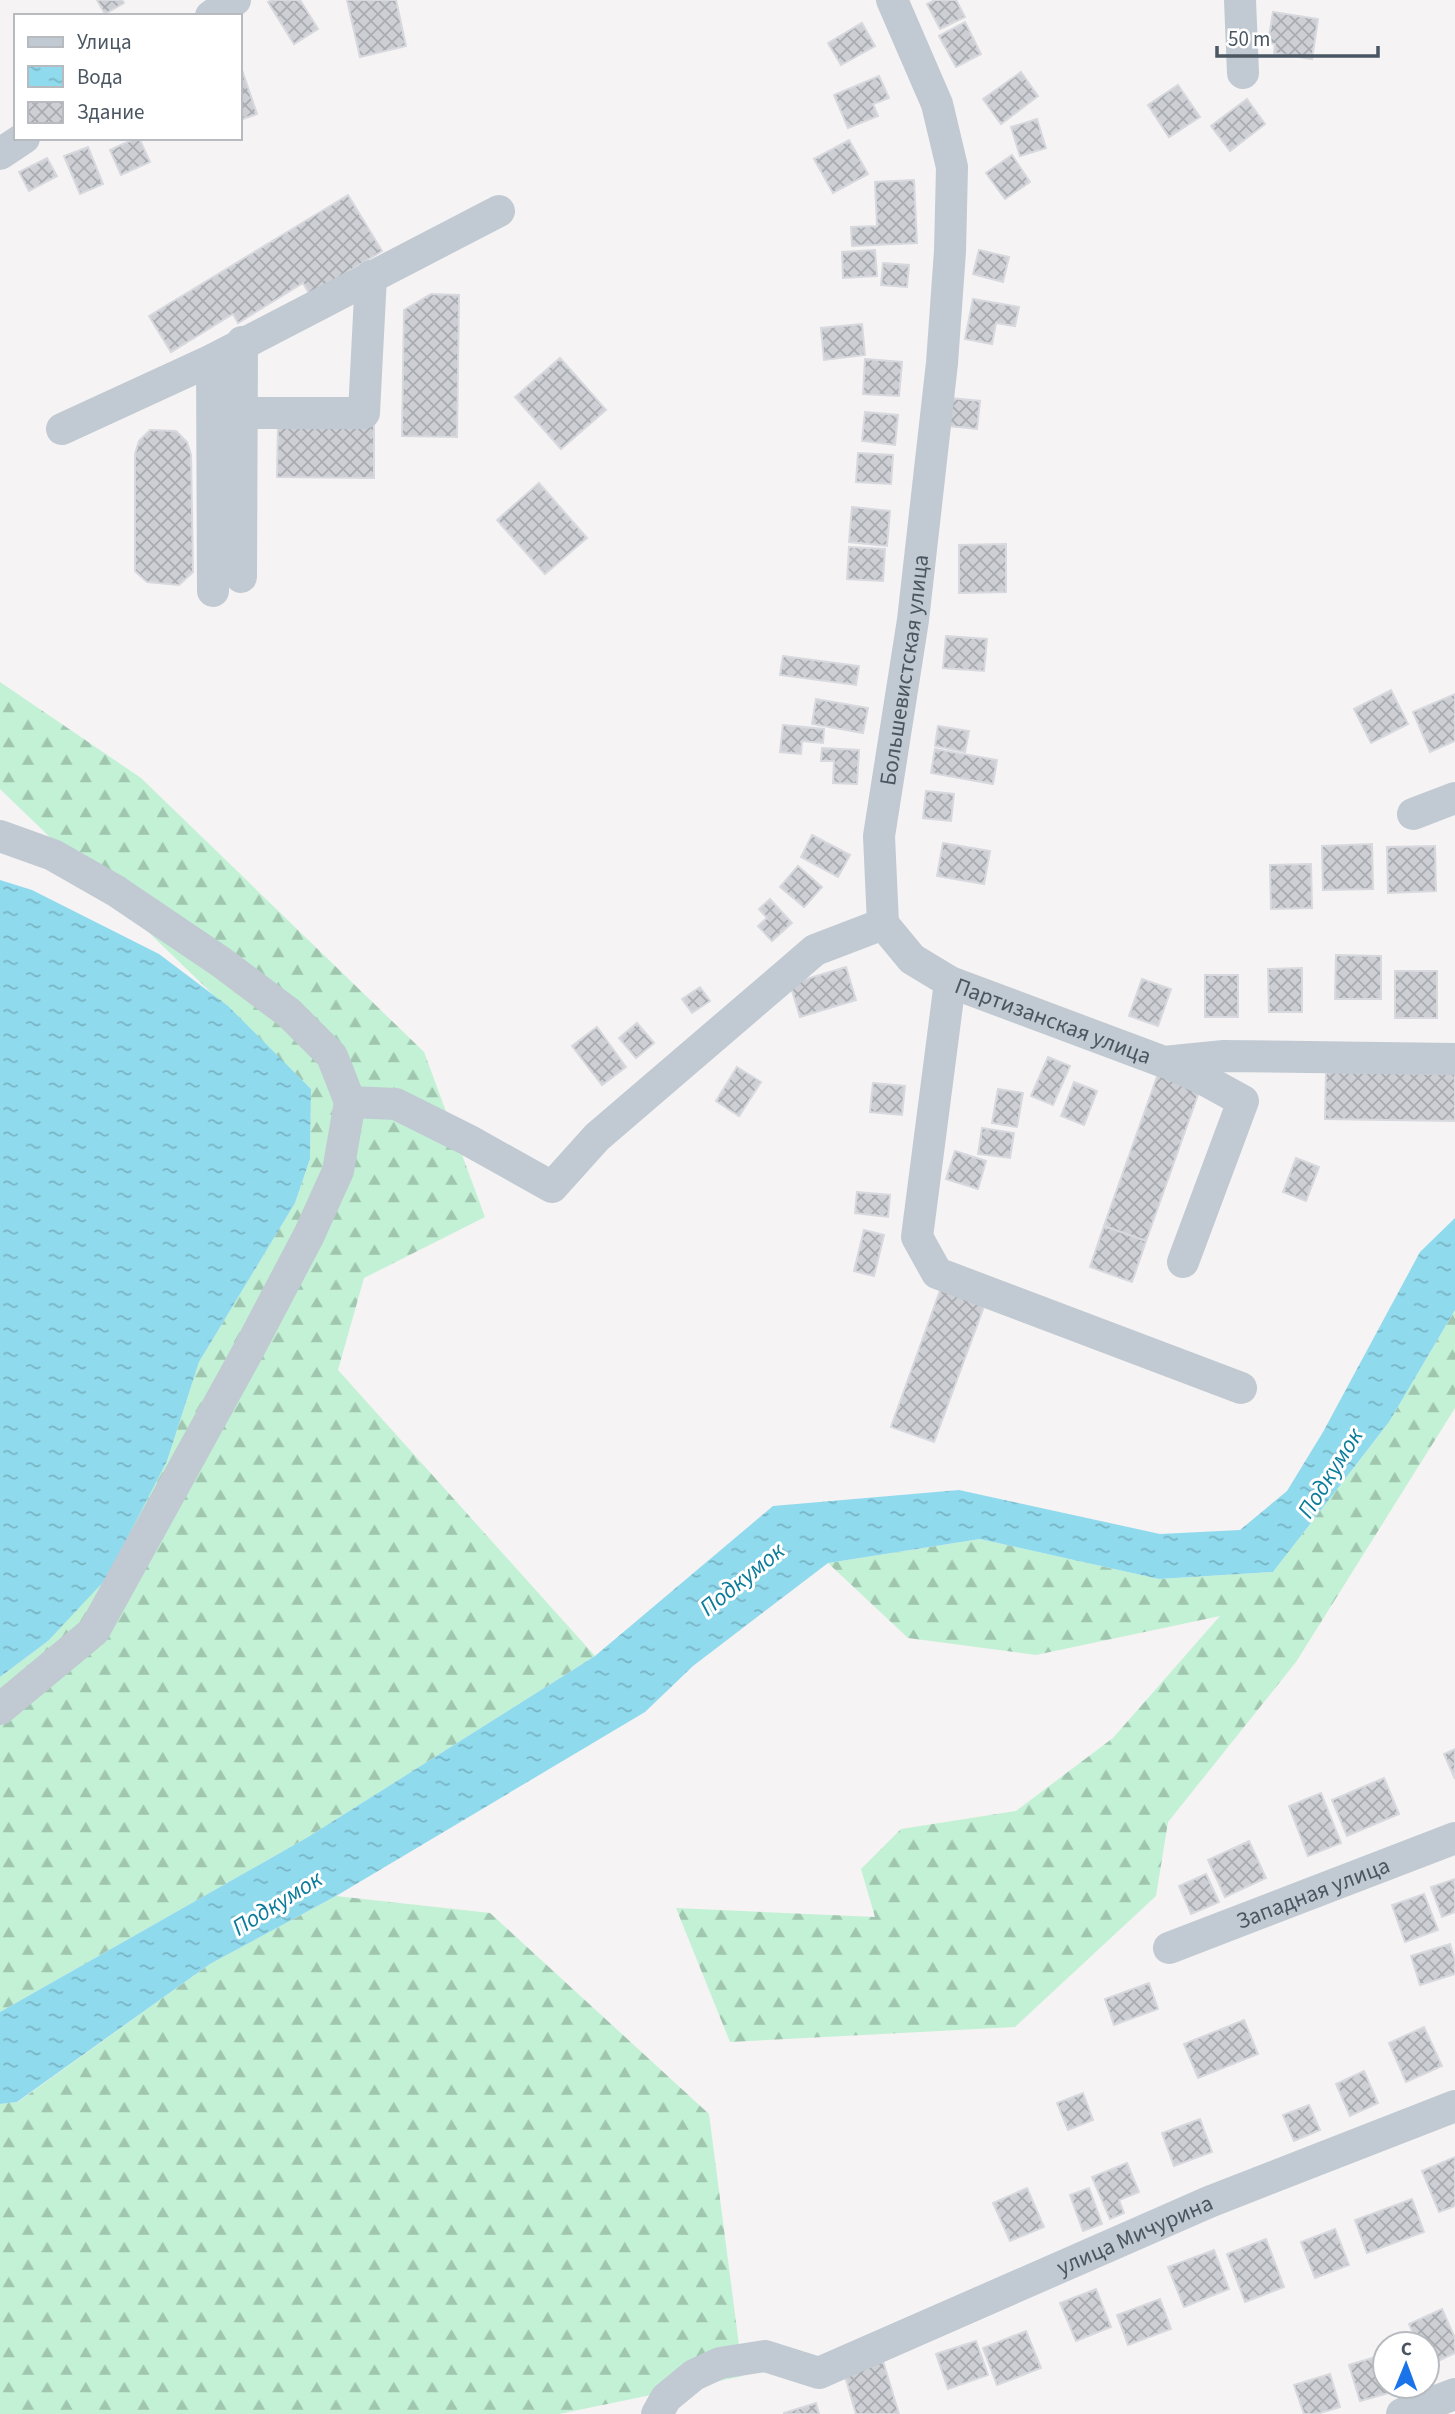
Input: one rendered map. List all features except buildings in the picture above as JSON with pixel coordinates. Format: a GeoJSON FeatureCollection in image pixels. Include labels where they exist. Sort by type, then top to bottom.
{"type":"FeatureCollection","features":[{"type":"Feature","properties":{"kind":"street"},"geometry":{"type":"LineString","coordinates":[[214,14],[235,0]]}},
{"type":"Feature","properties":{"kind":"street","name":"Большевистская улица"},"geometry":{"type":"LineString","coordinates":[[883,924],[879,836],[913,620],[942,363],[950,251],[952,167],[937,104],[892,0]]}},
{"type":"Feature","properties":{"kind":"street"},"geometry":{"type":"LineString","coordinates":[[1240,0],[1243,73]]}},
{"type":"Feature","properties":{"kind":"street"},"geometry":{"type":"LineString","coordinates":[[0,154],[21,140]]}},
{"type":"Feature","properties":{"kind":"street"},"geometry":{"type":"LineString","coordinates":[[62,429],[212,360],[242,342],[499,211]]}},
{"type":"Feature","properties":{"kind":"street"},"geometry":{"type":"LineString","coordinates":[[241,413],[364,413],[371,276]]}},
{"type":"Feature","properties":{"kind":"street"},"geometry":{"type":"LineString","coordinates":[[212,360],[227,584],[241,413],[242,342]]}},
{"type":"Feature","properties":{"kind":"street"},"geometry":{"type":"LineString","coordinates":[[1413,814],[1455,798]]}},
{"type":"Feature","properties":{"kind":"street"},"geometry":{"type":"LineString","coordinates":[[0,836],[53,855],[116,891],[221,962],[289,1013],[332,1056],[349,1102],[338,1171],[309,1235],[94,1631],[0,1709]]}},
{"type":"Feature","properties":{"kind":"street"},"geometry":{"type":"LineString","coordinates":[[349,1102],[396,1104],[552,1187],[597,1137],[815,950],[883,924]]}},
{"type":"Feature","properties":{"kind":"street","name":"Партизанская улица"},"geometry":{"type":"LineString","coordinates":[[883,924],[912,959],[950,982],[1164,1062],[1224,1056],[1455,1059]]}},
{"type":"Feature","properties":{"kind":"street"},"geometry":{"type":"LineString","coordinates":[[950,982],[917,1237],[937,1273],[1241,1388]]}},
{"type":"Feature","properties":{"kind":"street"},"geometry":{"type":"LineString","coordinates":[[1164,1062],[1243,1101],[1183,1262]]}},
{"type":"Feature","properties":{"kind":"street","name":"Западная улица"},"geometry":{"type":"LineString","coordinates":[[1169,1948],[1455,1838]]}},
{"type":"Feature","properties":{"kind":"street","name":"улица Мичурина"},"geometry":{"type":"LineString","coordinates":[[657,2414],[666,2398],[694,2375],[720,2363],[765,2356],[819,2373],[1209,2202],[1455,2106]]}},
{"type":"Feature","properties":{"kind":"street"},"geometry":{"type":"LineString","coordinates":[[1402,2414],[1455,2394]]}},
{"type":"Feature","properties":{"kind":"green space"},"geometry":{"type":"Polygon","coordinates":[[[0,682],[141,778],[424,1052],[485,1217],[364,1278],[338,1370],[595,1656],[308,1837],[0,2012],[0,1677],[48,1641],[167,1461],[199,1362],[295,1203],[310,1159],[311,1089],[0,789],[0,682]]]}},
{"type":"Feature","properties":{"kind":"green space"},"geometry":{"type":"Polygon","coordinates":[[[1455,1310],[1455,1408],[1296,1662],[1168,1822],[1156,1896],[1015,2027],[730,2042],[676,1908],[875,1917],[861,1869],[901,1829],[1016,1811],[1113,1738],[1220,1616],[1036,1655],[908,1638],[828,1563],[980,1539],[1159,1579],[1273,1572],[1389,1422],[1455,1310]]]}},
{"type":"Feature","properties":{"kind":"green space"},"geometry":{"type":"Polygon","coordinates":[[[336,1896],[490,1913],[709,2114],[743,2376],[559,2414],[0,2414],[0,2104],[18,2102],[210,1964],[336,1896]]]}},
{"type":"Feature","properties":{"kind":"water"},"geometry":{"type":"Polygon","coordinates":[[[0,880],[32,890],[159,954],[228,1006],[311,1089],[310,1159],[295,1203],[199,1362],[167,1461],[106,1579],[48,1641],[0,1677],[0,880]]]}},
{"type":"Feature","properties":{"kind":"water","name":"Подкумок"},"geometry":{"type":"Polygon","coordinates":[[[1455,1218],[1455,1310],[1389,1422],[1273,1572],[1159,1579],[980,1539],[828,1563],[693,1666],[645,1712],[336,1896],[210,1964],[17,2102],[0,2104],[0,2012],[308,1837],[595,1656],[773,1506],[959,1490],[1160,1534],[1240,1530],[1287,1491],[1323,1432],[1420,1252],[1455,1218]]]}}]}
